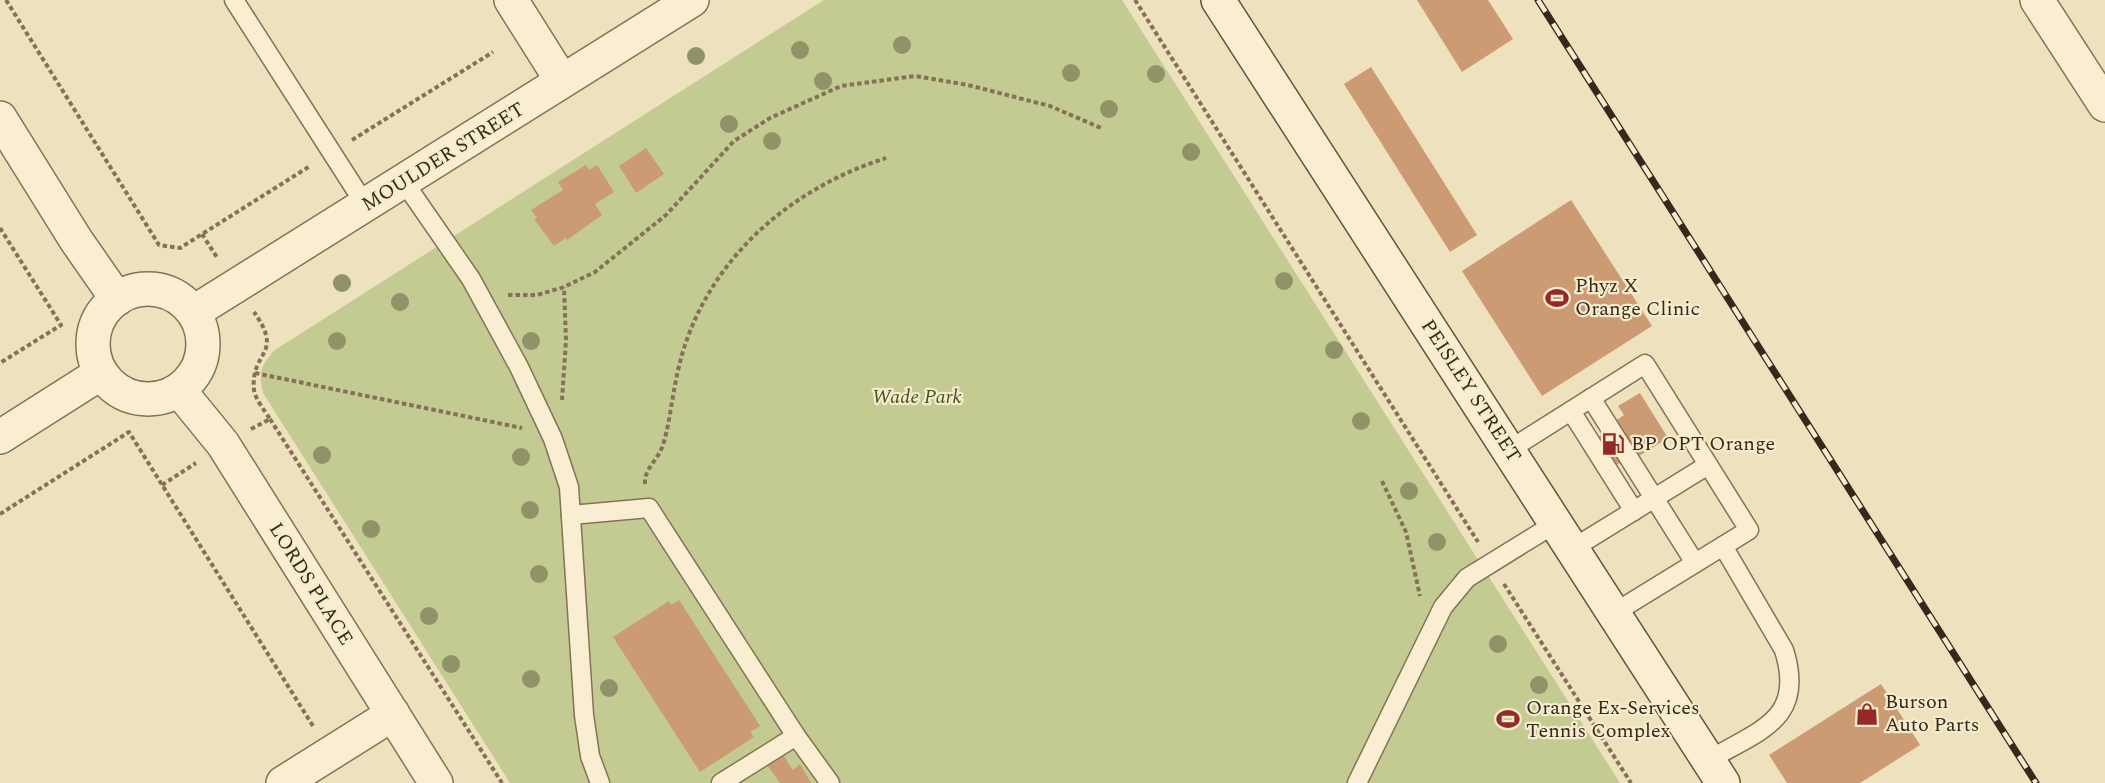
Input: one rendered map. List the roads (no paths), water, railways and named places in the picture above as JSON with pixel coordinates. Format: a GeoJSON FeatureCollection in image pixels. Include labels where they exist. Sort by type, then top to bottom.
{"type":"FeatureCollection","features":[{"type":"Feature","properties":{"kind":"street"},"geometry":{"type":"LineString","coordinates":[[511,0],[562,81]]}},
{"type":"Feature","properties":{"kind":"street","name":"MOULDER STREET"},"geometry":{"type":"LineString","coordinates":[[194,312],[692,0]]}},
{"type":"Feature","properties":{"kind":"street","name":"PEISLEY STREET"},"geometry":{"type":"LineString","coordinates":[[1218,0],[1716,772]]}},
{"type":"Feature","properties":{"kind":"street"},"geometry":{"type":"LineString","coordinates":[[2037,0],[2105,105]]}},
{"type":"Feature","properties":{"kind":"street"},"geometry":{"type":"LineString","coordinates":[[0,117],[76,240],[117,299]]}},
{"type":"Feature","properties":{"kind":"street"},"geometry":{"type":"LineString","coordinates":[[144,289],[158,290],[184,302],[194,312],[203,339],[202,354],[198,368],[179,390],[152,399],[137,398],[111,385],[101,373],[95,360],[94,333],[99,320],[117,299],[144,289]]}},
{"type":"Feature","properties":{"kind":"street"},"geometry":{"type":"LineString","coordinates":[[0,437],[101,373]]}},
{"type":"Feature","properties":{"kind":"street","name":"LORDS PLACE"},"geometry":{"type":"LineString","coordinates":[[179,390],[223,444],[436,783]]}},
{"type":"Feature","properties":{"kind":"street"},"geometry":{"type":"LineString","coordinates":[[283,783],[393,714]]}},
{"type":"Feature","properties":{"kind":"lane"},"geometry":{"type":"LineString","coordinates":[[234,0],[366,206]]}},
{"type":"Feature","properties":{"kind":"lane"},"geometry":{"type":"LineString","coordinates":[[404,182],[474,284],[519,367],[550,434],[569,487],[584,715],[590,756],[600,783]]}},
{"type":"Feature","properties":{"kind":"lane"},"geometry":{"type":"LineString","coordinates":[[1509,450],[1645,364],[1749,530],[1614,614]]}},
{"type":"Feature","properties":{"kind":"lane"},"geometry":{"type":"LineString","coordinates":[[1591,398],[1695,563]]}},
{"type":"Feature","properties":{"kind":"lane"},"geometry":{"type":"LineString","coordinates":[[1571,411],[1634,511]]}},
{"type":"Feature","properties":{"kind":"lane"},"geometry":{"type":"LineString","coordinates":[[1357,783],[1443,607],[1467,578],[1491,563],[1634,511],[1708,465]]}},
{"type":"Feature","properties":{"kind":"lane"},"geometry":{"type":"LineString","coordinates":[[571,515],[649,508],[796,736],[830,783]]}},
{"type":"Feature","properties":{"kind":"lane"},"geometry":{"type":"LineString","coordinates":[[1716,772],[1778,718],[1786,703],[1790,687],[1789,666],[1784,650],[1723,546]]}},
{"type":"Feature","properties":{"kind":"lane"},"geometry":{"type":"LineString","coordinates":[[721,783],[796,736]]}},
{"type":"Feature","properties":{"kind":"railway"},"geometry":{"type":"LineString","coordinates":[[1538,0],[2036,783]]}},
{"type":"Feature","properties":{"kind":"place","name":"Phyz X Orange Clinic"},"geometry":{"type":"Point","coordinates":[1557,298]}},
{"type":"Feature","properties":{"kind":"place","name":"BP OPT Orange"},"geometry":{"type":"Point","coordinates":[1613,444]}},
{"type":"Feature","properties":{"kind":"place","name":"Burson Auto Parts"},"geometry":{"type":"Point","coordinates":[1867,714]}},
{"type":"Feature","properties":{"kind":"place","name":"Orange Ex-Services Tennis Complex"},"geometry":{"type":"Point","coordinates":[1508,719]}},
{"type":"Feature","properties":{"kind":"park label","name":"Wade Park"},"geometry":{"type":"Point","coordinates":[917,397]}}]}
